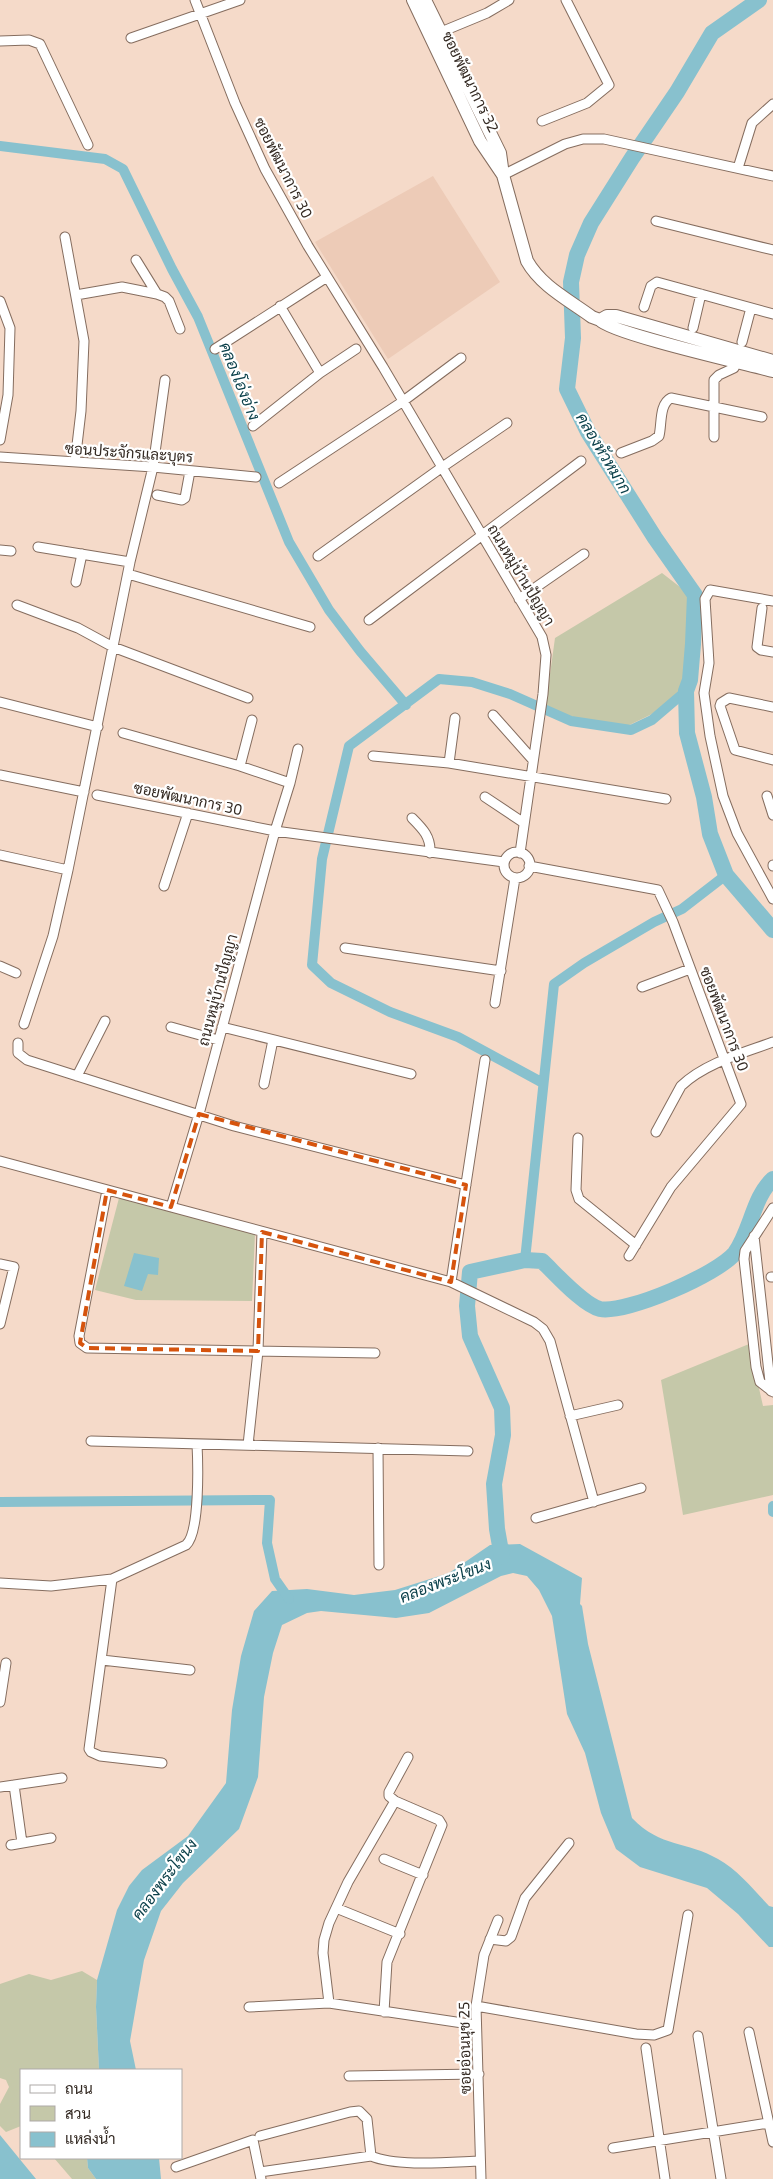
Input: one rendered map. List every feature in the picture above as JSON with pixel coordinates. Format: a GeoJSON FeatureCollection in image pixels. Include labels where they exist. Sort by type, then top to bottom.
{"type":"FeatureCollection","features":[{"type":"Feature","properties":{"kind":"street","name":"ซอยพัฒนาการ 30"},"geometry":{"type":"LineString","coordinates":[[194,0],[235,103],[265,169],[327,277],[366,339]]}},
{"type":"Feature","properties":{"kind":"street"},"geometry":{"type":"LineString","coordinates":[[131,38],[240,0]]}},
{"type":"Feature","properties":{"kind":"street","name":"ซอยพัฒนาการ 32"},"geometry":{"type":"LineString","coordinates":[[413,0],[480,141],[503,175]]}},
{"type":"Feature","properties":{"kind":"street","name":"ซอยพัฒนาการ 32"},"geometry":{"type":"LineString","coordinates":[[425,0],[500,153],[503,175],[527,261],[533,272],[542,281],[603,324],[629,333],[773,371]]}},
{"type":"Feature","properties":{"kind":"street"},"geometry":{"type":"LineString","coordinates":[[441,32],[487,13],[509,0]]}},
{"type":"Feature","properties":{"kind":"street"},"geometry":{"type":"LineString","coordinates":[[542,121],[587,103],[608,85],[566,0]]}},
{"type":"Feature","properties":{"kind":"street"},"geometry":{"type":"LineString","coordinates":[[0,41],[28,40],[40,44],[88,145]]}},
{"type":"Feature","properties":{"kind":"street"},"geometry":{"type":"LineString","coordinates":[[738,168],[752,123],[773,104]]}},
{"type":"Feature","properties":{"kind":"street"},"geometry":{"type":"LineString","coordinates":[[503,175],[565,144],[584,138],[604,138],[773,176]]}},
{"type":"Feature","properties":{"kind":"street"},"geometry":{"type":"LineString","coordinates":[[656,222],[773,250]]}},
{"type":"Feature","properties":{"kind":"street"},"geometry":{"type":"LineString","coordinates":[[65,236],[84,341],[75,462]]}},
{"type":"Feature","properties":{"kind":"street"},"geometry":{"type":"LineString","coordinates":[[136,260],[157,294]]}},
{"type":"Feature","properties":{"kind":"street"},"geometry":{"type":"LineString","coordinates":[[215,349],[327,277]]}},
{"type":"Feature","properties":{"kind":"street"},"geometry":{"type":"LineString","coordinates":[[644,307],[651,286],[654,283],[663,283],[773,314]]}},
{"type":"Feature","properties":{"kind":"street"},"geometry":{"type":"LineString","coordinates":[[76,295],[122,287],[157,294],[169,301],[180,329]]}},
{"type":"Feature","properties":{"kind":"street"},"geometry":{"type":"LineString","coordinates":[[693,328],[701,294]]}},
{"type":"Feature","properties":{"kind":"street"},"geometry":{"type":"LineString","coordinates":[[0,301],[10,328],[8,394],[0,440]]}},
{"type":"Feature","properties":{"kind":"street"},"geometry":{"type":"LineString","coordinates":[[280,306],[320,373]]}},
{"type":"Feature","properties":{"kind":"street"},"geometry":{"type":"LineString","coordinates":[[742,342],[751,308]]}},
{"type":"Feature","properties":{"kind":"street"},"geometry":{"type":"LineString","coordinates":[[596,318],[616,316],[773,361]]}},
{"type":"Feature","properties":{"kind":"street","name":"ถนนหมู่บ้านปัญญา"},"geometry":{"type":"LineString","coordinates":[[366,339],[542,637],[546,655],[543,694],[520,853]]}},
{"type":"Feature","properties":{"kind":"street"},"geometry":{"type":"LineString","coordinates":[[253,426],[320,373],[356,349]]}},
{"type":"Feature","properties":{"kind":"street"},"geometry":{"type":"LineString","coordinates":[[279,483],[402,402],[461,358]]}},
{"type":"Feature","properties":{"kind":"street"},"geometry":{"type":"LineString","coordinates":[[714,437],[714,380],[719,375],[734,368],[737,361]]}},
{"type":"Feature","properties":{"kind":"street"},"geometry":{"type":"LineString","coordinates":[[24,1024],[53,936],[68,870],[130,562],[153,467],[165,380]]}},
{"type":"Feature","properties":{"kind":"street"},"geometry":{"type":"LineString","coordinates":[[621,453],[652,441],[659,436],[663,407],[666,400],[671,398],[762,417]]}},
{"type":"Feature","properties":{"kind":"street"},"geometry":{"type":"LineString","coordinates":[[318,556],[507,423]]}},
{"type":"Feature","properties":{"kind":"street","name":"ซอนประจักรและบุตร"},"geometry":{"type":"LineString","coordinates":[[0,457],[153,467],[256,477]]}},
{"type":"Feature","properties":{"kind":"street"},"geometry":{"type":"LineString","coordinates":[[369,620],[581,461]]}},
{"type":"Feature","properties":{"kind":"street"},"geometry":{"type":"LineString","coordinates":[[156,495],[182,500],[185,498],[190,471]]}},
{"type":"Feature","properties":{"kind":"street"},"geometry":{"type":"LineString","coordinates":[[38,547],[130,562]]}},
{"type":"Feature","properties":{"kind":"street"},"geometry":{"type":"LineString","coordinates":[[0,550],[11,551]]}},
{"type":"Feature","properties":{"kind":"street"},"geometry":{"type":"LineString","coordinates":[[76,582],[82,554]]}},
{"type":"Feature","properties":{"kind":"street"},"geometry":{"type":"LineString","coordinates":[[519,599],[584,554]]}},
{"type":"Feature","properties":{"kind":"street"},"geometry":{"type":"LineString","coordinates":[[128,574],[310,627]]}},
{"type":"Feature","properties":{"kind":"street"},"geometry":{"type":"LineString","coordinates":[[773,601],[710,590],[706,594],[705,610],[709,663],[704,693],[710,736],[723,796],[743,845],[773,899]]}},
{"type":"Feature","properties":{"kind":"street"},"geometry":{"type":"LineString","coordinates":[[17,605],[78,628],[113,647],[248,698]]}},
{"type":"Feature","properties":{"kind":"street"},"geometry":{"type":"LineString","coordinates":[[762,608],[757,647],[761,650],[773,652]]}},
{"type":"Feature","properties":{"kind":"street"},"geometry":{"type":"LineString","coordinates":[[773,707],[729,698],[721,703],[720,706],[734,750],[773,760]]}},
{"type":"Feature","properties":{"kind":"street"},"geometry":{"type":"LineString","coordinates":[[0,702],[98,727]]}},
{"type":"Feature","properties":{"kind":"street"},"geometry":{"type":"LineString","coordinates":[[493,715],[533,760]]}},
{"type":"Feature","properties":{"kind":"street"},"geometry":{"type":"LineString","coordinates":[[449,763],[455,718]]}},
{"type":"Feature","properties":{"kind":"street"},"geometry":{"type":"LineString","coordinates":[[240,766],[252,720]]}},
{"type":"Feature","properties":{"kind":"street"},"geometry":{"type":"LineString","coordinates":[[123,734],[240,766],[290,783]]}},
{"type":"Feature","properties":{"kind":"street","name":"ถนนหมู่บ้านปัญญา"},"geometry":{"type":"LineString","coordinates":[[171,1207],[199,1114],[298,749]]}},
{"type":"Feature","properties":{"kind":"street"},"geometry":{"type":"LineString","coordinates":[[373,756],[449,763],[666,799]]}},
{"type":"Feature","properties":{"kind":"street"},"geometry":{"type":"LineString","coordinates":[[0,775],[84,792]]}},
{"type":"Feature","properties":{"kind":"street","name":"ซอยพัฒนาการ 30"},"geometry":{"type":"LineString","coordinates":[[97,795],[275,831]]}},
{"type":"Feature","properties":{"kind":"street"},"geometry":{"type":"LineString","coordinates":[[767,796],[773,815]]}},
{"type":"Feature","properties":{"kind":"street"},"geometry":{"type":"LineString","coordinates":[[486,797],[524,823]]}},
{"type":"Feature","properties":{"kind":"street"},"geometry":{"type":"LineString","coordinates":[[164,886],[188,813]]}},
{"type":"Feature","properties":{"kind":"street"},"geometry":{"type":"LineString","coordinates":[[412,818],[428,836],[430,853]]}},
{"type":"Feature","properties":{"kind":"street"},"geometry":{"type":"LineString","coordinates":[[275,831],[504,862]]}},
{"type":"Feature","properties":{"kind":"street"},"geometry":{"type":"LineString","coordinates":[[520,853],[527,858],[529,866],[523,876],[515,878],[507,874],[504,862],[508,855],[520,853]]}},
{"type":"Feature","properties":{"kind":"street"},"geometry":{"type":"LineString","coordinates":[[0,855],[68,870]]}},
{"type":"Feature","properties":{"kind":"street","name":"ซอยพัฒนาการ 30"},"geometry":{"type":"LineString","coordinates":[[529,866],[652,887],[661,894],[741,1104],[671,1187],[629,1256]]}},
{"type":"Feature","properties":{"kind":"street"},"geometry":{"type":"LineString","coordinates":[[495,1003],[515,878]]}},
{"type":"Feature","properties":{"kind":"street"},"geometry":{"type":"LineString","coordinates":[[345,948],[501,971]]}},
{"type":"Feature","properties":{"kind":"street"},"geometry":{"type":"LineString","coordinates":[[0,966],[16,973]]}},
{"type":"Feature","properties":{"kind":"street"},"geometry":{"type":"LineString","coordinates":[[642,987],[690,969]]}},
{"type":"Feature","properties":{"kind":"street"},"geometry":{"type":"LineString","coordinates":[[77,1076],[105,1021]]}},
{"type":"Feature","properties":{"kind":"street"},"geometry":{"type":"LineString","coordinates":[[171,1027],[218,1040]]}},
{"type":"Feature","properties":{"kind":"street"},"geometry":{"type":"LineString","coordinates":[[222,1027],[411,1074]]}},
{"type":"Feature","properties":{"kind":"street"},"geometry":{"type":"LineString","coordinates":[[264,1084],[273,1040]]}},
{"type":"Feature","properties":{"kind":"street"},"geometry":{"type":"LineString","coordinates":[[656,1132],[681,1086],[687,1080],[724,1060],[773,1042]]}},
{"type":"Feature","properties":{"kind":"street"},"geometry":{"type":"LineString","coordinates":[[18,1043],[18,1053],[27,1060],[234,1126],[466,1185]]}},
{"type":"Feature","properties":{"kind":"street"},"geometry":{"type":"LineString","coordinates":[[451,1282],[486,1060]]}},
{"type":"Feature","properties":{"kind":"street"},"geometry":{"type":"LineString","coordinates":[[578,1138],[576,1190],[579,1199],[636,1245]]}},
{"type":"Feature","properties":{"kind":"street"},"geometry":{"type":"LineString","coordinates":[[0,1161],[451,1282],[534,1322],[543,1329],[550,1341],[594,1502]]}},
{"type":"Feature","properties":{"kind":"street"},"geometry":{"type":"LineString","coordinates":[[107,1190],[79,1336],[80,1343],[87,1348],[375,1353]]}},
{"type":"Feature","properties":{"kind":"street"},"geometry":{"type":"LineString","coordinates":[[772,1391],[760,1382],[756,1367],[744,1274],[745,1252],[773,1208]]}},
{"type":"Feature","properties":{"kind":"street"},"geometry":{"type":"LineString","coordinates":[[248,1445],[258,1351],[262,1232]]}},
{"type":"Feature","properties":{"kind":"street"},"geometry":{"type":"LineString","coordinates":[[754,1236],[772,1391]]}},
{"type":"Feature","properties":{"kind":"street"},"geometry":{"type":"LineString","coordinates":[[0,1264],[14,1267],[0,1324]]}},
{"type":"Feature","properties":{"kind":"street"},"geometry":{"type":"LineString","coordinates":[[570,1416],[618,1405]]}},
{"type":"Feature","properties":{"kind":"street"},"geometry":{"type":"LineString","coordinates":[[91,1441],[468,1451]]}},
{"type":"Feature","properties":{"kind":"street"},"geometry":{"type":"LineString","coordinates":[[0,1583],[51,1586],[112,1579],[186,1544],[192,1537],[195,1520],[198,1480],[197,1444]]}},
{"type":"Feature","properties":{"kind":"street"},"geometry":{"type":"LineString","coordinates":[[378,1448],[379,1565]]}},
{"type":"Feature","properties":{"kind":"street"},"geometry":{"type":"LineString","coordinates":[[536,1518],[641,1488]]}},
{"type":"Feature","properties":{"kind":"street"},"geometry":{"type":"LineString","coordinates":[[112,1579],[90,1750],[100,1756],[162,1764]]}},
{"type":"Feature","properties":{"kind":"street"},"geometry":{"type":"LineString","coordinates":[[102,1660],[190,1670]]}},
{"type":"Feature","properties":{"kind":"street"},"geometry":{"type":"LineString","coordinates":[[0,1702],[6,1663]]}},
{"type":"Feature","properties":{"kind":"street"},"geometry":{"type":"LineString","coordinates":[[384,2012],[385,1970],[442,1823],[394,1801],[389,1796],[389,1792],[408,1758]]}},
{"type":"Feature","properties":{"kind":"street"},"geometry":{"type":"LineString","coordinates":[[0,1787],[62,1778]]}},
{"type":"Feature","properties":{"kind":"street"},"geometry":{"type":"LineString","coordinates":[[14,1785],[22,1843]]}},
{"type":"Feature","properties":{"kind":"street"},"geometry":{"type":"LineString","coordinates":[[329,2003],[323,1953],[324,1940],[348,1882],[394,1801]]}},
{"type":"Feature","properties":{"kind":"street"},"geometry":{"type":"LineString","coordinates":[[11,1845],[51,1838]]}},
{"type":"Feature","properties":{"kind":"street"},"geometry":{"type":"LineString","coordinates":[[490,1939],[506,1941],[511,1937],[525,1898],[569,1843]]}},
{"type":"Feature","properties":{"kind":"street"},"geometry":{"type":"LineString","coordinates":[[384,1859],[423,1875]]}},
{"type":"Feature","properties":{"kind":"street"},"geometry":{"type":"LineString","coordinates":[[336,1908],[400,1934]]}},
{"type":"Feature","properties":{"kind":"street"},"geometry":{"type":"LineString","coordinates":[[476,2006],[636,2034],[663,2034],[668,2030],[688,1915]]}},
{"type":"Feature","properties":{"kind":"street","name":"ซอยอ่อนนุช 25"},"geometry":{"type":"LineString","coordinates":[[481,2179],[476,2006],[484,1955],[498,1920]]}},
{"type":"Feature","properties":{"kind":"street"},"geometry":{"type":"LineString","coordinates":[[249,2007],[329,2003],[476,2025]]}},
{"type":"Feature","properties":{"kind":"street"},"geometry":{"type":"LineString","coordinates":[[749,2032],[769,2110],[768,2123],[773,2142]]}},
{"type":"Feature","properties":{"kind":"street"},"geometry":{"type":"LineString","coordinates":[[698,2036],[721,2179]]}},
{"type":"Feature","properties":{"kind":"street"},"geometry":{"type":"LineString","coordinates":[[646,2048],[665,2179]]}},
{"type":"Feature","properties":{"kind":"street"},"geometry":{"type":"LineString","coordinates":[[349,2076],[479,2074]]}},
{"type":"Feature","properties":{"kind":"street"},"geometry":{"type":"LineString","coordinates":[[260,2136],[358,2111],[367,2119],[371,2156]]}},
{"type":"Feature","properties":{"kind":"street"},"geometry":{"type":"LineString","coordinates":[[613,2148],[714,2130],[768,2123]]}},
{"type":"Feature","properties":{"kind":"street"},"geometry":{"type":"LineString","coordinates":[[176,2167],[253,2140],[260,2176],[371,2156],[380,2160],[416,2162],[480,2161]]}},
{"type":"Feature","properties":{"kind":"highlighted area"},"geometry":{"type":"Polygon","coordinates":[[[199,1114],[466,1185],[451,1282],[262,1232],[258,1351],[87,1348],[80,1343],[107,1190],[171,1207],[199,1114]]]}},
{"type":"Feature","properties":{"kind":"shaded area"},"geometry":{"type":"Polygon","coordinates":[[[433,176],[500,282],[388,359],[315,242],[433,176]]]}},
{"type":"Feature","properties":{"kind":"green space"},"geometry":{"type":"Polygon","coordinates":[[[662,573],[689,594],[693,644],[682,695],[650,715],[621,729],[545,710],[555,638],[662,573]]]}},
{"type":"Feature","properties":{"kind":"green space"},"geometry":{"type":"Polygon","coordinates":[[[119,1198],[255,1234],[252,1301],[136,1300],[95,1290],[119,1198]]]}},
{"type":"Feature","properties":{"kind":"green space"},"geometry":{"type":"Polygon","coordinates":[[[749,1344],[763,1406],[773,1405],[773,1495],[683,1515],[661,1380],[749,1344]]]}},
{"type":"Feature","properties":{"kind":"green space"},"geometry":{"type":"Polygon","coordinates":[[[82,1971],[97,1980],[96,2007],[99,2069],[20,2069],[20,2126],[6,2132],[0,2126],[0,2104],[9,2087],[6,2080],[0,2078],[0,1984],[29,1974],[51,1980],[82,1971]]]}},
{"type":"Feature","properties":{"kind":"green space"},"geometry":{"type":"Polygon","coordinates":[[[55,2159],[87,2159],[88,2168],[96,2179],[72,2179],[55,2159]]]}},
{"type":"Feature","properties":{"kind":"water"},"geometry":{"type":"Polygon","coordinates":[[[134,1253],[159,1258],[158,1275],[148,1274],[142,1291],[124,1286],[134,1253]]]}},
{"type":"Feature","properties":{"kind":"water","name":"คลองพระโขนง"},"geometry":{"type":"Polygon","coordinates":[[[520,1544],[582,1578],[580,1604],[582,1606],[588,1644],[632,1818],[653,1835],[707,1853],[739,1874],[769,1906],[773,1907],[773,1947],[769,1947],[738,1914],[707,1888],[640,1867],[616,1849],[601,1813],[585,1753],[567,1714],[552,1616],[539,1590],[527,1576],[513,1573],[501,1576],[429,1613],[396,1618],[321,1611],[307,1613],[282,1625],[273,1653],[264,1697],[258,1777],[239,1829],[183,1883],[161,1911],[144,1960],[130,2041],[136,2069],[99,2069],[96,2007],[97,1980],[117,1910],[129,1886],[142,1870],[188,1836],[226,1783],[232,1710],[241,1656],[254,1611],[272,1591],[307,1589],[354,1595],[395,1590],[449,1573],[490,1545],[520,1544]]]}},
{"type":"Feature","properties":{"kind":"water"},"geometry":{"type":"Polygon","coordinates":[[[0,2135],[36,2179],[0,2179],[0,2135]]]}},
{"type":"Feature","properties":{"kind":"water"},"geometry":{"type":"Polygon","coordinates":[[[87,2159],[159,2159],[161,2179],[96,2179],[88,2168],[87,2159]]]}},
{"type":"Feature","properties":{"kind":"waterway","name":"คลองหัวหมาก"},"geometry":{"type":"LineString","coordinates":[[759,0],[712,33],[677,92],[591,223],[577,255],[571,282],[573,338],[567,389],[588,432],[655,538],[695,595],[690,680],[686,691],[687,733],[704,797],[710,834],[726,875],[773,930]]}},
{"type":"Feature","properties":{"kind":"waterway","name":"คลองโอ่งอ่าง"},"geometry":{"type":"LineString","coordinates":[[0,146],[105,159],[123,169],[198,317],[289,542],[329,610],[360,651],[406,705]]}},
{"type":"Feature","properties":{"kind":"waterway"},"geometry":{"type":"LineString","coordinates":[[543,1083],[458,1037],[390,1012],[331,983],[312,965],[322,859],[349,746],[439,679],[472,682],[510,694],[571,721],[631,730],[652,720],[686,691]]}},
{"type":"Feature","properties":{"kind":"waterway"},"geometry":{"type":"LineString","coordinates":[[525,1260],[554,984],[584,963],[654,922],[682,909],[726,875]]}},
{"type":"Feature","properties":{"kind":"waterway","name":"คลองหัวหมาก"},"geometry":{"type":"LineString","coordinates":[[502,1557],[497,1529],[494,1484],[503,1435],[502,1408],[470,1336],[467,1306],[470,1272],[525,1260],[542,1261],[586,1302],[600,1309],[613,1309],[650,1299],[711,1271],[735,1253],[745,1235],[761,1195],[773,1179]]}},
{"type":"Feature","properties":{"kind":"waterway"},"geometry":{"type":"LineString","coordinates":[[0,1502],[270,1500],[267,1543],[275,1579],[289,1599]]}},
{"type":"Feature","properties":{"kind":"waterway"},"geometry":{"type":"LineString","coordinates":[[773,1506],[773,1512]]}}]}
